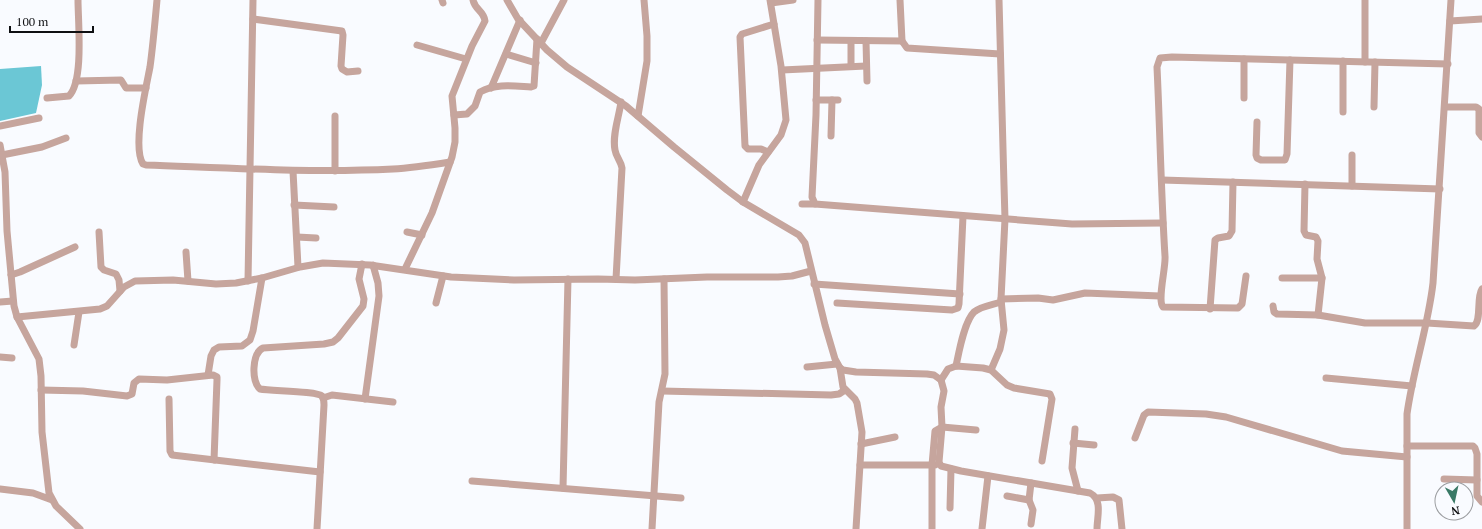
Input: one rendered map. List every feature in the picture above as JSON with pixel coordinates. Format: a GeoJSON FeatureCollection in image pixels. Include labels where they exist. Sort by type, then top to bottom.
{"type":"FeatureCollection","features":[{"type":"Feature","properties":{"kind":"street"},"geometry":{"type":"LineString","coordinates":[[47,98],[69,96],[76,81],[79,59],[78,0]]}},
{"type":"Feature","properties":{"kind":"street"},"geometry":{"type":"LineString","coordinates":[[157,0],[150,68],[140,129],[140,155],[143,164],[293,171],[394,169],[450,162]]}},
{"type":"Feature","properties":{"kind":"street"},"geometry":{"type":"LineString","coordinates":[[248,281],[253,0]]}},
{"type":"Feature","properties":{"kind":"street"},"geometry":{"type":"LineString","coordinates":[[405,269],[432,213],[450,162],[455,142],[452,96],[466,59],[475,39],[484,26],[485,21],[484,14],[476,8],[473,0]]}},
{"type":"Feature","properties":{"kind":"street"},"geometry":{"type":"LineString","coordinates":[[507,0],[513,12],[539,41],[568,67],[621,102],[692,163],[743,202],[798,235],[804,243],[814,284],[839,366],[841,382],[845,390],[855,399],[861,422],[856,529]]}},
{"type":"Feature","properties":{"kind":"street"},"geometry":{"type":"LineString","coordinates":[[454,115],[467,114],[476,104],[480,92],[491,88],[502,85],[533,87],[536,80],[536,63],[539,41],[564,0]]}},
{"type":"Feature","properties":{"kind":"street"},"geometry":{"type":"LineString","coordinates":[[638,116],[647,60],[644,0]]}},
{"type":"Feature","properties":{"kind":"street"},"geometry":{"type":"LineString","coordinates":[[743,202],[759,166],[781,135],[786,120],[782,70],[770,1],[793,0]]}},
{"type":"Feature","properties":{"kind":"street"},"geometry":{"type":"LineString","coordinates":[[815,204],[812,197],[818,0]]}},
{"type":"Feature","properties":{"kind":"street"},"geometry":{"type":"LineString","coordinates":[[900,0],[902,41],[905,46],[909,48],[1000,54]]}},
{"type":"Feature","properties":{"kind":"street"},"geometry":{"type":"LineString","coordinates":[[990,370],[1000,349],[1004,320],[1001,301],[1005,219],[999,0]]}},
{"type":"Feature","properties":{"kind":"street"},"geometry":{"type":"LineString","coordinates":[[1365,0],[1365,62]]}},
{"type":"Feature","properties":{"kind":"street"},"geometry":{"type":"LineString","coordinates":[[1407,529],[1407,414],[1427,323],[1433,283],[1451,0]]}},
{"type":"Feature","properties":{"kind":"street"},"geometry":{"type":"LineString","coordinates":[[253,19],[342,31],[342,69],[347,72],[358,71]]}},
{"type":"Feature","properties":{"kind":"street"},"geometry":{"type":"LineString","coordinates":[[1450,21],[1482,19]]}},
{"type":"Feature","properties":{"kind":"street"},"geometry":{"type":"LineString","coordinates":[[491,88],[520,20]]}},
{"type":"Feature","properties":{"kind":"street"},"geometry":{"type":"LineString","coordinates":[[768,152],[762,149],[748,149],[745,146],[740,40],[742,34],[774,24]]}},
{"type":"Feature","properties":{"kind":"street"},"geometry":{"type":"LineString","coordinates":[[817,40],[902,41]]}},
{"type":"Feature","properties":{"kind":"street"},"geometry":{"type":"LineString","coordinates":[[851,41],[851,66]]}},
{"type":"Feature","properties":{"kind":"street"},"geometry":{"type":"LineString","coordinates":[[866,41],[867,81]]}},
{"type":"Feature","properties":{"kind":"street"},"geometry":{"type":"LineString","coordinates":[[417,45],[466,59]]}},
{"type":"Feature","properties":{"kind":"street"},"geometry":{"type":"LineString","coordinates":[[506,54],[536,63]]}},
{"type":"Feature","properties":{"kind":"street"},"geometry":{"type":"LineString","coordinates":[[1246,276],[1242,302],[1240,307],[1235,309],[1163,307],[1161,304],[1160,296],[1165,264],[1162,223],[1158,60],[1172,57],[1448,64]]}},
{"type":"Feature","properties":{"kind":"street"},"geometry":{"type":"LineString","coordinates":[[1244,59],[1244,98]]}},
{"type":"Feature","properties":{"kind":"street"},"geometry":{"type":"LineString","coordinates":[[1257,122],[1257,158],[1261,160],[1285,160],[1287,154],[1290,60]]}},
{"type":"Feature","properties":{"kind":"street"},"geometry":{"type":"LineString","coordinates":[[1343,61],[1343,112]]}},
{"type":"Feature","properties":{"kind":"street"},"geometry":{"type":"LineString","coordinates":[[1374,107],[1375,62]]}},
{"type":"Feature","properties":{"kind":"street"},"geometry":{"type":"LineString","coordinates":[[782,70],[817,67],[866,66]]}},
{"type":"Feature","properties":{"kind":"street"},"geometry":{"type":"LineString","coordinates":[[76,81],[121,80],[126,88],[146,88]]}},
{"type":"Feature","properties":{"kind":"street"},"geometry":{"type":"LineString","coordinates":[[816,100],[835,100],[831,136]]}},
{"type":"Feature","properties":{"kind":"street"},"geometry":{"type":"LineString","coordinates":[[616,279],[622,168],[621,162],[615,151],[614,144],[621,102]]}},
{"type":"Feature","properties":{"kind":"street"},"geometry":{"type":"LineString","coordinates":[[1445,107],[1478,108],[1480,112],[1479,133],[1482,137]]}},
{"type":"Feature","properties":{"kind":"street"},"geometry":{"type":"LineString","coordinates":[[335,116],[335,170]]}},
{"type":"Feature","properties":{"kind":"street"},"geometry":{"type":"LineString","coordinates":[[0,126],[39,118]]}},
{"type":"Feature","properties":{"kind":"street"},"geometry":{"type":"LineString","coordinates":[[2,155],[42,147],[66,138]]}},
{"type":"Feature","properties":{"kind":"street"},"geometry":{"type":"LineString","coordinates":[[0,145],[5,178],[7,242],[13,301],[17,317],[39,359],[43,444],[47,485],[52,500],[80,529]]}},
{"type":"Feature","properties":{"kind":"street"},"geometry":{"type":"LineString","coordinates":[[1352,155],[1352,186]]}},
{"type":"Feature","properties":{"kind":"street"},"geometry":{"type":"LineString","coordinates":[[293,171],[298,267]]}},
{"type":"Feature","properties":{"kind":"street"},"geometry":{"type":"LineString","coordinates":[[1162,180],[1440,189]]}},
{"type":"Feature","properties":{"kind":"street"},"geometry":{"type":"LineString","coordinates":[[1210,309],[1215,240],[1229,236],[1232,231],[1232,182]]}},
{"type":"Feature","properties":{"kind":"street"},"geometry":{"type":"LineString","coordinates":[[1305,184],[1304,231],[1308,236],[1314,236],[1318,239],[1317,259],[1322,278],[1318,315]]}},
{"type":"Feature","properties":{"kind":"street"},"geometry":{"type":"LineString","coordinates":[[802,204],[1092,224],[1162,223]]}},
{"type":"Feature","properties":{"kind":"street"},"geometry":{"type":"LineString","coordinates":[[294,205],[334,207]]}},
{"type":"Feature","properties":{"kind":"street"},"geometry":{"type":"LineString","coordinates":[[837,303],[952,310],[959,307],[963,216]]}},
{"type":"Feature","properties":{"kind":"street"},"geometry":{"type":"LineString","coordinates":[[99,232],[101,267],[104,270],[116,274],[119,280],[120,291]]}},
{"type":"Feature","properties":{"kind":"street"},"geometry":{"type":"LineString","coordinates":[[407,232],[422,235]]}},
{"type":"Feature","properties":{"kind":"street"},"geometry":{"type":"LineString","coordinates":[[296,236],[316,238]]}},
{"type":"Feature","properties":{"kind":"street"},"geometry":{"type":"LineString","coordinates":[[11,275],[75,247]]}},
{"type":"Feature","properties":{"kind":"street"},"geometry":{"type":"LineString","coordinates":[[186,252],[188,281]]}},
{"type":"Feature","properties":{"kind":"street"},"geometry":{"type":"LineString","coordinates":[[17,317],[79,312],[103,308],[129,284],[140,281],[188,281],[216,284],[236,283],[262,278],[298,267],[323,263],[362,264],[405,269],[442,276],[514,280],[664,279],[707,277],[778,278],[811,271]]}},
{"type":"Feature","properties":{"kind":"street"},"geometry":{"type":"LineString","coordinates":[[317,529],[324,405],[323,398],[319,394],[260,389],[255,381],[256,355],[263,348],[324,344],[336,341],[363,306],[363,296],[359,279],[362,264]]}},
{"type":"Feature","properties":{"kind":"street"},"geometry":{"type":"LineString","coordinates":[[365,399],[379,296],[378,283],[373,265]]}},
{"type":"Feature","properties":{"kind":"street"},"geometry":{"type":"LineString","coordinates":[[436,303],[442,276]]}},
{"type":"Feature","properties":{"kind":"street"},"geometry":{"type":"LineString","coordinates":[[208,375],[211,356],[214,350],[217,348],[242,346],[250,340],[253,331],[262,278]]}},
{"type":"Feature","properties":{"kind":"street"},"geometry":{"type":"LineString","coordinates":[[1282,278],[1322,278]]}},
{"type":"Feature","properties":{"kind":"street"},"geometry":{"type":"LineString","coordinates":[[563,488],[568,279]]}},
{"type":"Feature","properties":{"kind":"street"},"geometry":{"type":"LineString","coordinates":[[652,529],[658,412],[665,374],[664,279]]}},
{"type":"Feature","properties":{"kind":"street"},"geometry":{"type":"LineString","coordinates":[[814,284],[960,294]]}},
{"type":"Feature","properties":{"kind":"street"},"geometry":{"type":"LineString","coordinates":[[1273,306],[1274,312],[1277,314],[1318,315],[1365,323],[1476,325],[1478,322],[1480,293],[1482,289]]}},
{"type":"Feature","properties":{"kind":"street"},"geometry":{"type":"LineString","coordinates":[[956,366],[967,326],[973,314],[980,309],[1001,301],[1038,298],[1053,300],[1085,293],[1160,296]]}},
{"type":"Feature","properties":{"kind":"street"},"geometry":{"type":"LineString","coordinates":[[0,302],[13,301]]}},
{"type":"Feature","properties":{"kind":"street"},"geometry":{"type":"LineString","coordinates":[[74,345],[79,312]]}},
{"type":"Feature","properties":{"kind":"street"},"geometry":{"type":"LineString","coordinates":[[0,357],[12,358]]}},
{"type":"Feature","properties":{"kind":"street"},"geometry":{"type":"LineString","coordinates":[[807,367],[839,366],[843,370],[856,372],[927,374],[934,375],[941,380],[944,391],[941,412],[942,428],[939,460],[936,465],[932,529]]}},
{"type":"Feature","properties":{"kind":"street"},"geometry":{"type":"LineString","coordinates":[[941,380],[948,370],[956,366],[983,368],[990,370],[1014,388],[1051,396],[1042,461]]}},
{"type":"Feature","properties":{"kind":"street"},"geometry":{"type":"LineString","coordinates":[[41,390],[127,396],[132,394],[134,383],[139,379],[167,380],[215,375],[217,380],[214,460]]}},
{"type":"Feature","properties":{"kind":"street"},"geometry":{"type":"LineString","coordinates":[[1326,378],[1412,386]]}},
{"type":"Feature","properties":{"kind":"street"},"geometry":{"type":"LineString","coordinates":[[662,391],[831,395],[839,394],[845,390]]}},
{"type":"Feature","properties":{"kind":"street"},"geometry":{"type":"LineString","coordinates":[[323,398],[332,395],[392,402]]}},
{"type":"Feature","properties":{"kind":"street"},"geometry":{"type":"LineString","coordinates":[[170,398],[171,454],[320,472]]}},
{"type":"Feature","properties":{"kind":"street"},"geometry":{"type":"LineString","coordinates":[[1135,438],[1144,415],[1148,412],[1206,414],[1241,420],[1342,451],[1407,458]]}},
{"type":"Feature","properties":{"kind":"street"},"geometry":{"type":"LineString","coordinates":[[942,428],[976,430]]}},
{"type":"Feature","properties":{"kind":"street"},"geometry":{"type":"LineString","coordinates":[[1075,429],[1072,468],[1078,490]]}},
{"type":"Feature","properties":{"kind":"street"},"geometry":{"type":"LineString","coordinates":[[861,444],[895,437]]}},
{"type":"Feature","properties":{"kind":"street"},"geometry":{"type":"LineString","coordinates":[[1073,443],[1094,445]]}},
{"type":"Feature","properties":{"kind":"street"},"geometry":{"type":"LineString","coordinates":[[1407,446],[1473,446],[1477,454],[1477,496],[1482,502]]}},
{"type":"Feature","properties":{"kind":"street"},"geometry":{"type":"LineString","coordinates":[[860,465],[936,465],[988,476],[1078,490],[1090,493],[1097,498],[1113,497],[1119,500],[1122,529]]}},
{"type":"Feature","properties":{"kind":"street"},"geometry":{"type":"LineString","coordinates":[[950,508],[951,469]]}},
{"type":"Feature","properties":{"kind":"street"},"geometry":{"type":"LineString","coordinates":[[982,529],[988,476]]}},
{"type":"Feature","properties":{"kind":"street"},"geometry":{"type":"LineString","coordinates":[[1444,479],[1477,480]]}},
{"type":"Feature","properties":{"kind":"street"},"geometry":{"type":"LineString","coordinates":[[472,481],[681,498]]}},
{"type":"Feature","properties":{"kind":"street"},"geometry":{"type":"LineString","coordinates":[[1031,483],[1029,500],[1033,510],[1031,524]]}},
{"type":"Feature","properties":{"kind":"street"},"geometry":{"type":"LineString","coordinates":[[0,489],[32,493],[52,500]]}},
{"type":"Feature","properties":{"kind":"street"},"geometry":{"type":"LineString","coordinates":[[1007,496],[1029,500]]}},
{"type":"Feature","properties":{"kind":"street"},"geometry":{"type":"LineString","coordinates":[[1097,498],[1097,529]]}},
{"type":"Feature","properties":{"kind":"water"},"geometry":{"type":"Polygon","coordinates":[[[41,66],[42,85],[36,113],[0,121],[0,69],[41,66]]]}}]}
